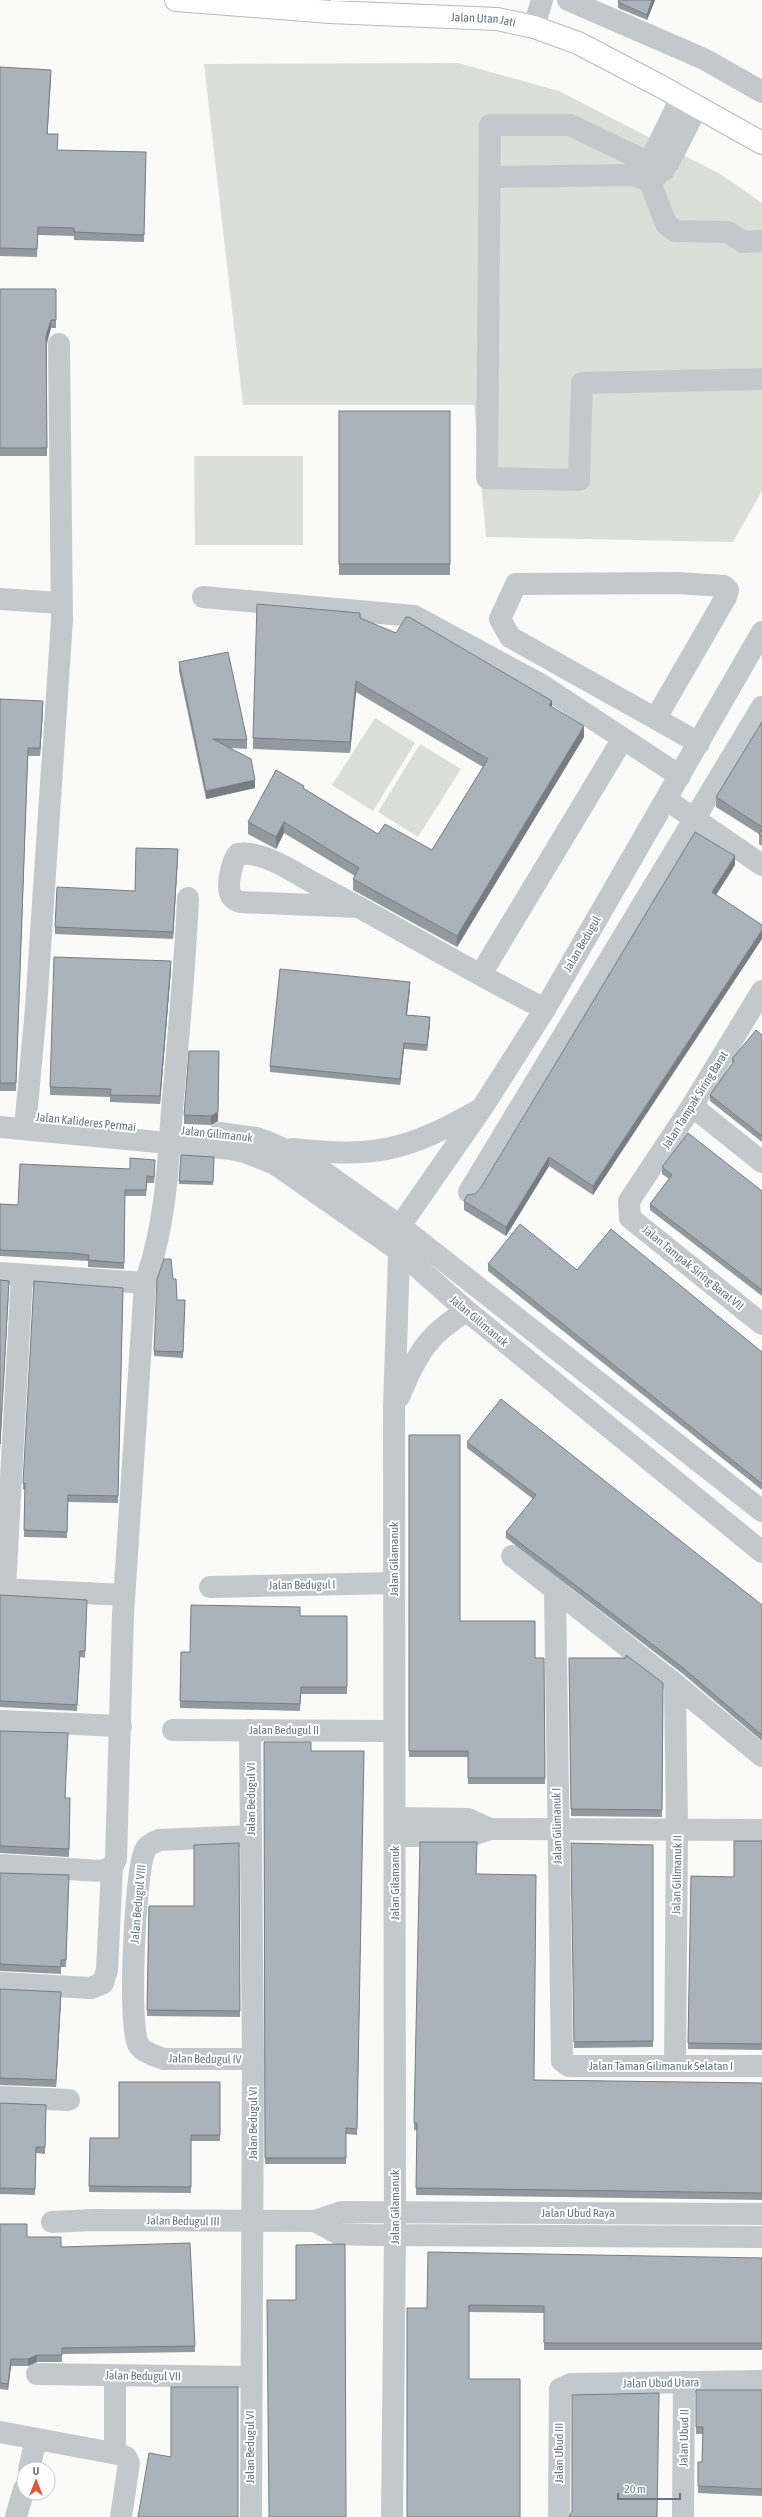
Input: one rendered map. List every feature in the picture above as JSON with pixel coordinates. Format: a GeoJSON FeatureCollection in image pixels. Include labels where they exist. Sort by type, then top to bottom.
{"type":"FeatureCollection","features":[{"type":"Feature","properties":{"kind":"main road","name":"Jalan Utan Jati"},"geometry":{"type":"LineString","coordinates":[[176,0],[330,6],[489,18],[534,27],[578,44],[689,102],[762,144]]}},
{"type":"Feature","properties":{"kind":"street"},"geometry":{"type":"LineString","coordinates":[[534,27],[542,0]]}},
{"type":"Feature","properties":{"kind":"street"},"geometry":{"type":"LineString","coordinates":[[568,0],[704,59],[762,92]]}},
{"type":"Feature","properties":{"kind":"street"},"geometry":{"type":"LineString","coordinates":[[689,102],[655,171],[666,224],[674,230],[728,232],[743,242],[762,240]]}},
{"type":"Feature","properties":{"kind":"street"},"geometry":{"type":"LineString","coordinates":[[655,171],[570,125],[490,125],[491,178],[487,478],[579,480],[582,383],[762,378]]}},
{"type":"Feature","properties":{"kind":"street"},"geometry":{"type":"LineString","coordinates":[[491,178],[634,175],[655,171]]}},
{"type":"Feature","properties":{"kind":"street"},"geometry":{"type":"LineString","coordinates":[[26,1122],[45,884],[62,620],[60,603],[60,344]]}},
{"type":"Feature","properties":{"kind":"street"},"geometry":{"type":"LineString","coordinates":[[656,718],[726,597],[728,590],[724,586],[677,583],[516,584],[500,619],[510,637],[699,743]]}},
{"type":"Feature","properties":{"kind":"street"},"geometry":{"type":"LineString","coordinates":[[203,597],[414,616],[540,684],[622,740],[680,776]]}},
{"type":"Feature","properties":{"kind":"street"},"geometry":{"type":"LineString","coordinates":[[0,599],[60,603]]}},
{"type":"Feature","properties":{"kind":"street","name":"Jalan Bedugul"},"geometry":{"type":"LineString","coordinates":[[400,1226],[482,1108],[544,1009],[667,800],[762,632]]}},
{"type":"Feature","properties":{"kind":"street"},"geometry":{"type":"LineString","coordinates":[[469,1192],[762,707]]}},
{"type":"Feature","properties":{"kind":"street"},"geometry":{"type":"LineString","coordinates":[[481,974],[622,740]]}},
{"type":"Feature","properties":{"kind":"street"},"geometry":{"type":"LineString","coordinates":[[667,800],[762,864]]}},
{"type":"Feature","properties":{"kind":"street"},"geometry":{"type":"LineString","coordinates":[[359,907],[240,902],[232,898],[229,891],[232,861],[238,854],[247,853],[267,860],[359,907],[544,1009]]}},
{"type":"Feature","properties":{"kind":"street"},"geometry":{"type":"LineString","coordinates":[[0,1983],[90,1988],[103,1983],[107,1970],[112,1867],[116,1859],[124,1595],[145,1283],[156,1254],[172,1136],[183,1003],[188,898]]}},
{"type":"Feature","properties":{"kind":"street","name":"Jalan Tampak Siring Barat"},"geometry":{"type":"LineString","coordinates":[[628,1209],[629,1202],[760,1000]]}},
{"type":"Feature","properties":{"kind":"street"},"geometry":{"type":"LineString","coordinates":[[692,1106],[762,1162]]}},
{"type":"Feature","properties":{"kind":"street"},"geometry":{"type":"LineString","coordinates":[[280,1147],[347,1154],[387,1150],[426,1138],[482,1108]]}},
{"type":"Feature","properties":{"kind":"street","name":"Jalan Kalideres Permai"},"geometry":{"type":"LineString","coordinates":[[0,1114],[26,1122],[172,1136]]}},
{"type":"Feature","properties":{"kind":"street","name":"Jalan Kalideres Permai"},"geometry":{"type":"LineString","coordinates":[[0,1127],[26,1122]]}},
{"type":"Feature","properties":{"kind":"street","name":"Jalan Gilimanuk"},"geometry":{"type":"LineString","coordinates":[[172,1136],[232,1142],[256,1138],[280,1147],[318,1168],[400,1226],[762,1511]]}},
{"type":"Feature","properties":{"kind":"street","name":"Jalan Gilimanuk"},"geometry":{"type":"LineString","coordinates":[[232,1142],[245,1152],[275,1164],[398,1250],[467,1311],[761,1548]]}},
{"type":"Feature","properties":{"kind":"street","name":"Jalan Tampak Siring Barat VII"},"geometry":{"type":"LineString","coordinates":[[628,1209],[630,1218],[762,1324]]}},
{"type":"Feature","properties":{"kind":"street"},"geometry":{"type":"LineString","coordinates":[[398,1250],[400,1226]]}},
{"type":"Feature","properties":{"kind":"street","name":"Jalan Gilamanuk"},"geometry":{"type":"LineString","coordinates":[[392,2517],[395,2236],[394,1408],[398,1250]]}},
{"type":"Feature","properties":{"kind":"street"},"geometry":{"type":"LineString","coordinates":[[0,1273],[145,1283]]}},
{"type":"Feature","properties":{"kind":"street"},"geometry":{"type":"LineString","coordinates":[[22,1275],[2,1589],[124,1595]]}},
{"type":"Feature","properties":{"kind":"street"},"geometry":{"type":"LineString","coordinates":[[394,1408],[412,1367],[428,1341],[444,1324],[467,1311]]}},
{"type":"Feature","properties":{"kind":"street"},"geometry":{"type":"LineString","coordinates":[[512,1556],[674,1684],[762,1756]]}},
{"type":"Feature","properties":{"kind":"street","name":"Jalan Bedugul I"},"geometry":{"type":"LineString","coordinates":[[210,1587],[394,1584]]}},
{"type":"Feature","properties":{"kind":"street","name":"Jalan Gilimanuk I"},"geometry":{"type":"LineString","coordinates":[[555,1590],[557,1829],[562,2061]]}},
{"type":"Feature","properties":{"kind":"street","name":"Jalan Gilimanuk II"},"geometry":{"type":"LineString","coordinates":[[674,1684],[677,1831],[675,2066]]}},
{"type":"Feature","properties":{"kind":"street"},"geometry":{"type":"LineString","coordinates":[[0,1721],[120,1726]]}},
{"type":"Feature","properties":{"kind":"street","name":"Jalan Bedugul II"},"geometry":{"type":"LineString","coordinates":[[173,1730],[394,1731]]}},
{"type":"Feature","properties":{"kind":"street","name":"Jalan Bedugul VI"},"geometry":{"type":"LineString","coordinates":[[250,1730],[253,2060],[250,2517]]}},
{"type":"Feature","properties":{"kind":"street"},"geometry":{"type":"LineString","coordinates":[[395,1827],[468,1819],[490,1829],[677,1831],[762,1830]]}},
{"type":"Feature","properties":{"kind":"street","name":"Jalan Bedugul VIII"},"geometry":{"type":"LineString","coordinates":[[134,1995],[137,1892],[144,1853],[149,1845],[160,1840],[250,1836]]}},
{"type":"Feature","properties":{"kind":"street"},"geometry":{"type":"LineString","coordinates":[[0,1865],[102,1871],[112,1867]]}},
{"type":"Feature","properties":{"kind":"street","name":"Jalan Bedugul IV"},"geometry":{"type":"LineString","coordinates":[[134,1995],[135,2028],[138,2045],[151,2055],[164,2059],[253,2060]]}},
{"type":"Feature","properties":{"kind":"street","name":"Jalan Taman Gilimanuk Selatan I"},"geometry":{"type":"LineString","coordinates":[[562,2061],[569,2066],[762,2066]]}},
{"type":"Feature","properties":{"kind":"street"},"geometry":{"type":"LineString","coordinates":[[0,2097],[70,2100]]}},
{"type":"Feature","properties":{"kind":"street","name":"Jalan Bedugul III"},"geometry":{"type":"LineString","coordinates":[[52,2222],[93,2220],[252,2222],[315,2221],[342,2212],[395,2212]]}},
{"type":"Feature","properties":{"kind":"street","name":"Jalan Ubud Raya"},"geometry":{"type":"LineString","coordinates":[[395,2212],[762,2214]]}},
{"type":"Feature","properties":{"kind":"street","name":"Jalan Bedugul III"},"geometry":{"type":"LineString","coordinates":[[315,2221],[339,2234],[395,2236]]}},
{"type":"Feature","properties":{"kind":"street","name":"Jalan Ubud Raya"},"geometry":{"type":"LineString","coordinates":[[395,2236],[762,2237]]}},
{"type":"Feature","properties":{"kind":"street","name":"Jalan Bedugul VII"},"geometry":{"type":"LineString","coordinates":[[37,2374],[250,2377]]}},
{"type":"Feature","properties":{"kind":"street"},"geometry":{"type":"LineString","coordinates":[[115,2375],[115,2442]]}},
{"type":"Feature","properties":{"kind":"street","name":"Jalan Ubud Utara"},"geometry":{"type":"LineString","coordinates":[[560,2389],[571,2384],[762,2381]]}},
{"type":"Feature","properties":{"kind":"street","name":"Jalan Ubud II"},"geometry":{"type":"LineString","coordinates":[[683,2517],[684,2382]]}},
{"type":"Feature","properties":{"kind":"street","name":"Jalan Ubud III"},"geometry":{"type":"LineString","coordinates":[[559,2517],[560,2389]]}},
{"type":"Feature","properties":{"kind":"street"},"geometry":{"type":"LineString","coordinates":[[0,2432],[36,2440],[118,2454],[126,2457],[130,2463],[122,2517]]}},
{"type":"Feature","properties":{"kind":"street"},"geometry":{"type":"LineString","coordinates":[[31,2461],[36,2440]]}},
{"type":"Feature","properties":{"kind":"street"},"geometry":{"type":"LineString","coordinates":[[16,2517],[21,2501]]}},
{"type":"Feature","properties":{"kind":"shaded area"},"geometry":{"type":"Polygon","coordinates":[[[458,63],[559,91],[722,175],[762,203],[762,491],[733,542],[486,537],[474,405],[243,405],[204,64],[458,63]]]}},
{"type":"Feature","properties":{"kind":"shaded area"},"geometry":{"type":"Polygon","coordinates":[[[194,456],[303,456],[303,545],[195,545],[194,456]]]}},
{"type":"Feature","properties":{"kind":"shaded area"},"geometry":{"type":"Polygon","coordinates":[[[375,718],[415,743],[373,811],[332,785],[375,718]]]}},
{"type":"Feature","properties":{"kind":"shaded area"},"geometry":{"type":"Polygon","coordinates":[[[420,744],[461,769],[418,837],[378,812],[420,744]]]}},
{"type":"Feature","properties":{"kind":"building"},"geometry":{"type":"Polygon","coordinates":[[[619,0],[652,0],[647,15],[618,2],[619,0]]]}},
{"type":"Feature","properties":{"kind":"building"},"geometry":{"type":"Polygon","coordinates":[[[0,67],[51,70],[47,134],[58,134],[57,150],[146,152],[144,235],[74,232],[74,228],[38,227],[37,249],[0,248],[0,67]]]}},
{"type":"Feature","properties":{"kind":"building"},"geometry":{"type":"Polygon","coordinates":[[[0,289],[56,289],[56,320],[51,320],[46,336],[47,448],[0,448],[0,289]]]}},
{"type":"Feature","properties":{"kind":"building"},"geometry":{"type":"Polygon","coordinates":[[[339,411],[450,411],[450,564],[339,564],[339,411]]]}},
{"type":"Feature","properties":{"kind":"building"},"geometry":{"type":"Polygon","coordinates":[[[257,604],[360,613],[360,618],[396,633],[406,617],[409,617],[552,701],[549,705],[584,726],[457,936],[353,879],[359,868],[284,822],[276,837],[248,822],[276,770],[304,786],[303,788],[378,834],[385,824],[432,850],[488,759],[356,681],[350,742],[253,738],[257,604]]]}},
{"type":"Feature","properties":{"kind":"building"},"geometry":{"type":"Polygon","coordinates":[[[228,652],[247,740],[213,739],[251,759],[255,780],[206,791],[179,662],[228,652]]]}},
{"type":"Feature","properties":{"kind":"building"},"geometry":{"type":"Polygon","coordinates":[[[0,699],[43,701],[40,748],[28,748],[16,1083],[0,1083],[0,699]]]}},
{"type":"Feature","properties":{"kind":"building"},"geometry":{"type":"Polygon","coordinates":[[[762,722],[762,827],[716,797],[762,722]]]}},
{"type":"Feature","properties":{"kind":"building"},"geometry":{"type":"Polygon","coordinates":[[[762,829],[762,837],[759,834],[762,829]]]}},
{"type":"Feature","properties":{"kind":"building"},"geometry":{"type":"Polygon","coordinates":[[[695,832],[735,856],[712,892],[762,925],[762,930],[593,1186],[549,1157],[506,1227],[464,1201],[467,1195],[475,1194],[480,1189],[695,832]]]}},
{"type":"Feature","properties":{"kind":"building"},"geometry":{"type":"Polygon","coordinates":[[[136,848],[178,849],[173,932],[55,927],[57,887],[135,891],[136,848]]]}},
{"type":"Feature","properties":{"kind":"building"},"geometry":{"type":"Polygon","coordinates":[[[54,957],[171,961],[160,1096],[110,1095],[111,1089],[50,1087],[54,957]]]}},
{"type":"Feature","properties":{"kind":"building"},"geometry":{"type":"Polygon","coordinates":[[[280,969],[410,982],[406,1015],[430,1017],[427,1045],[404,1043],[400,1079],[270,1066],[280,969]]]}},
{"type":"Feature","properties":{"kind":"building"},"geometry":{"type":"Polygon","coordinates":[[[756,1030],[762,1035],[762,1136],[710,1095],[734,1061],[732,1059],[756,1030]]]}},
{"type":"Feature","properties":{"kind":"building"},"geometry":{"type":"Polygon","coordinates":[[[189,1051],[219,1051],[218,1112],[211,1116],[184,1115],[189,1051]]]}},
{"type":"Feature","properties":{"kind":"building"},"geometry":{"type":"Polygon","coordinates":[[[688,1133],[762,1191],[762,1290],[650,1204],[672,1175],[662,1167],[688,1133]]]}},
{"type":"Feature","properties":{"kind":"building"},"geometry":{"type":"Polygon","coordinates":[[[181,1155],[214,1157],[213,1182],[179,1181],[181,1155]]]}},
{"type":"Feature","properties":{"kind":"building"},"geometry":{"type":"Polygon","coordinates":[[[130,1158],[155,1160],[154,1177],[147,1176],[146,1190],[125,1190],[124,1263],[88,1260],[89,1255],[73,1253],[0,1250],[0,1204],[18,1205],[20,1164],[130,1169],[130,1158]]]}},
{"type":"Feature","properties":{"kind":"building"},"geometry":{"type":"Polygon","coordinates":[[[520,1224],[577,1270],[611,1229],[762,1352],[762,1484],[488,1264],[520,1224]]]}},
{"type":"Feature","properties":{"kind":"building"},"geometry":{"type":"Polygon","coordinates":[[[164,1259],[171,1259],[173,1279],[176,1279],[177,1300],[185,1300],[183,1352],[154,1351],[157,1279],[164,1259]]]}},
{"type":"Feature","properties":{"kind":"building"},"geometry":{"type":"Polygon","coordinates":[[[0,1280],[9,1281],[0,1444],[0,1280]]]}},
{"type":"Feature","properties":{"kind":"building"},"geometry":{"type":"Polygon","coordinates":[[[34,1281],[123,1288],[118,1496],[68,1495],[67,1532],[24,1530],[25,1483],[23,1483],[34,1281]]]}},
{"type":"Feature","properties":{"kind":"building"},"geometry":{"type":"Polygon","coordinates":[[[501,1399],[762,1605],[762,1735],[683,1668],[506,1532],[536,1495],[467,1442],[501,1399]]]}},
{"type":"Feature","properties":{"kind":"building"},"geometry":{"type":"Polygon","coordinates":[[[409,1435],[460,1435],[460,1621],[535,1621],[535,1658],[544,1658],[545,1778],[468,1778],[468,1751],[409,1751],[409,1435]]]}},
{"type":"Feature","properties":{"kind":"building"},"geometry":{"type":"Polygon","coordinates":[[[0,1595],[87,1600],[85,1651],[80,1651],[77,1705],[0,1701],[0,1595]]]}},
{"type":"Feature","properties":{"kind":"building"},"geometry":{"type":"Polygon","coordinates":[[[191,1605],[300,1607],[300,1616],[347,1616],[347,1687],[301,1687],[300,1704],[180,1701],[181,1652],[190,1652],[191,1605]]]}},
{"type":"Feature","properties":{"kind":"building"},"geometry":{"type":"Polygon","coordinates":[[[626,1655],[663,1683],[662,1810],[571,1809],[569,1658],[626,1658],[626,1655]]]}},
{"type":"Feature","properties":{"kind":"building"},"geometry":{"type":"Polygon","coordinates":[[[0,1731],[68,1733],[65,1798],[70,1798],[69,1849],[0,1846],[0,1731]]]}},
{"type":"Feature","properties":{"kind":"building"},"geometry":{"type":"Polygon","coordinates":[[[264,1742],[311,1742],[311,1751],[364,1751],[357,2129],[346,2128],[346,2158],[265,2158],[264,1742]]]}},
{"type":"Feature","properties":{"kind":"building"},"geometry":{"type":"Polygon","coordinates":[[[734,1841],[762,1841],[762,2044],[688,2043],[691,1876],[734,1877],[734,1841]]]}},
{"type":"Feature","properties":{"kind":"building"},"geometry":{"type":"Polygon","coordinates":[[[420,1842],[477,1842],[476,1874],[536,1875],[534,2080],[762,2083],[762,2193],[416,2188],[417,2123],[414,2123],[420,1842]]]}},
{"type":"Feature","properties":{"kind":"building"},"geometry":{"type":"Polygon","coordinates":[[[239,1843],[240,2011],[147,2010],[149,1906],[194,1906],[194,1845],[239,1843]]]}},
{"type":"Feature","properties":{"kind":"building"},"geometry":{"type":"Polygon","coordinates":[[[571,1843],[653,1845],[653,2041],[574,2042],[571,1843]]]}},
{"type":"Feature","properties":{"kind":"building"},"geometry":{"type":"Polygon","coordinates":[[[0,1873],[69,1875],[66,1960],[61,1960],[61,1967],[0,1964],[0,1873]]]}},
{"type":"Feature","properties":{"kind":"building"},"geometry":{"type":"Polygon","coordinates":[[[0,1989],[61,1992],[56,2080],[0,2078],[0,1989]]]}},
{"type":"Feature","properties":{"kind":"building"},"geometry":{"type":"Polygon","coordinates":[[[119,2082],[220,2082],[220,2135],[191,2135],[191,2187],[89,2186],[90,2138],[119,2138],[119,2082]]]}},
{"type":"Feature","properties":{"kind":"building"},"geometry":{"type":"Polygon","coordinates":[[[0,2103],[46,2105],[45,2147],[36,2147],[35,2189],[0,2188],[0,2103]]]}},
{"type":"Feature","properties":{"kind":"building"},"geometry":{"type":"Polygon","coordinates":[[[0,2224],[27,2224],[27,2237],[61,2237],[61,2247],[190,2243],[195,2346],[62,2348],[62,2355],[37,2355],[28,2359],[11,2359],[8,2384],[0,2383],[0,2224]]]}},
{"type":"Feature","properties":{"kind":"building"},"geometry":{"type":"Polygon","coordinates":[[[345,2244],[346,2517],[269,2517],[267,2300],[296,2300],[296,2245],[345,2244]]]}},
{"type":"Feature","properties":{"kind":"building"},"geometry":{"type":"Polygon","coordinates":[[[428,2252],[762,2258],[762,2343],[544,2343],[544,2306],[469,2305],[469,2379],[520,2379],[520,2517],[407,2517],[407,2308],[427,2308],[428,2252]]]}},
{"type":"Feature","properties":{"kind":"building"},"geometry":{"type":"Polygon","coordinates":[[[171,2387],[238,2387],[238,2517],[138,2517],[149,2453],[171,2457],[171,2387]]]}},
{"type":"Feature","properties":{"kind":"building"},"geometry":{"type":"Polygon","coordinates":[[[696,2390],[762,2390],[762,2489],[698,2486],[698,2462],[702,2462],[703,2427],[696,2427],[696,2390]]]}},
{"type":"Feature","properties":{"kind":"building"},"geometry":{"type":"Polygon","coordinates":[[[659,2393],[657,2517],[569,2517],[572,2511],[572,2395],[659,2393]]]}}]}
